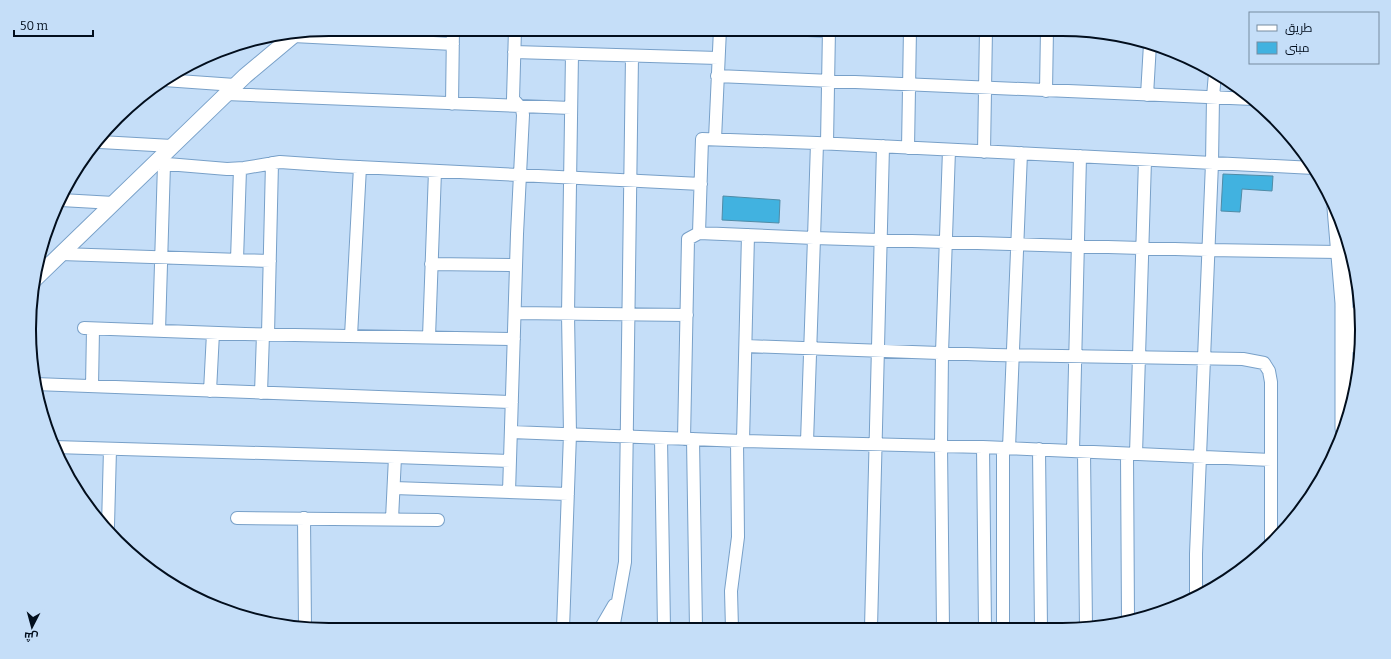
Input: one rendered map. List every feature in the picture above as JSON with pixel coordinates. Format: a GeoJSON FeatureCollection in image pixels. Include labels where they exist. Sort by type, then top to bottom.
{"type":"FeatureCollection","features":[{"type":"Feature","properties":{"kind":"highway"},"geometry":{"type":"LineString","coordinates":[[1338,231],[1344,303],[1344,408]]}},
{"type":"Feature","properties":{"kind":"main road"},"geometry":{"type":"LineString","coordinates":[[43,266],[61,254],[114,203],[159,163],[172,146],[231,90],[289,39]]}},
{"type":"Feature","properties":{"kind":"street"},"geometry":{"type":"LineString","coordinates":[[401,36],[453,44]]}},
{"type":"Feature","properties":{"kind":"street"},"geometry":{"type":"LineString","coordinates":[[452,104],[453,36]]}},
{"type":"Feature","properties":{"kind":"street"},"geometry":{"type":"LineString","coordinates":[[509,492],[516,265],[523,115],[522,109],[513,99],[515,36]]}},
{"type":"Feature","properties":{"kind":"street"},"geometry":{"type":"LineString","coordinates":[[715,139],[720,36]]}},
{"type":"Feature","properties":{"kind":"street"},"geometry":{"type":"LineString","coordinates":[[807,442],[814,238],[828,81],[829,36]]}},
{"type":"Feature","properties":{"kind":"street"},"geometry":{"type":"LineString","coordinates":[[908,148],[910,36]]}},
{"type":"Feature","properties":{"kind":"street"},"geometry":{"type":"LineString","coordinates":[[984,152],[986,36]]}},
{"type":"Feature","properties":{"kind":"street"},"geometry":{"type":"LineString","coordinates":[[1046,91],[1047,36]]}},
{"type":"Feature","properties":{"kind":"street"},"geometry":{"type":"LineString","coordinates":[[1147,95],[1150,50]]}},
{"type":"Feature","properties":{"kind":"street"},"geometry":{"type":"LineString","coordinates":[[514,52],[718,58]]}},
{"type":"Feature","properties":{"kind":"street"},"geometry":{"type":"LineString","coordinates":[[563,623],[570,434],[568,314],[572,54]]}},
{"type":"Feature","properties":{"kind":"street"},"geometry":{"type":"LineString","coordinates":[[614,623],[625,562],[632,56]]}},
{"type":"Feature","properties":{"kind":"street"},"geometry":{"type":"LineString","coordinates":[[718,76],[1243,99]]}},
{"type":"Feature","properties":{"kind":"street"},"geometry":{"type":"LineString","coordinates":[[1196,590],[1214,79]]}},
{"type":"Feature","properties":{"kind":"street"},"geometry":{"type":"LineString","coordinates":[[172,81],[231,90],[452,104],[571,108]]}},
{"type":"Feature","properties":{"kind":"street"},"geometry":{"type":"LineString","coordinates":[[699,233],[702,139],[822,143],[1307,168]]}},
{"type":"Feature","properties":{"kind":"street"},"geometry":{"type":"LineString","coordinates":[[104,142],[172,146]]}},
{"type":"Feature","properties":{"kind":"street"},"geometry":{"type":"LineString","coordinates":[[870,623],[883,146]]}},
{"type":"Feature","properties":{"kind":"street"},"geometry":{"type":"LineString","coordinates":[[944,623],[941,445],[942,353],[949,150]]}},
{"type":"Feature","properties":{"kind":"street"},"geometry":{"type":"LineString","coordinates":[[1003,623],[1006,448],[1013,355],[1021,153]]}},
{"type":"Feature","properties":{"kind":"street"},"geometry":{"type":"LineString","coordinates":[[1080,156],[1075,356],[1086,621]]}},
{"type":"Feature","properties":{"kind":"street"},"geometry":{"type":"LineString","coordinates":[[1128,615],[1132,454],[1139,358],[1145,160]]}},
{"type":"Feature","properties":{"kind":"street"},"geometry":{"type":"LineString","coordinates":[[159,331],[161,257],[159,163],[240,169],[280,162],[291,162],[360,167],[701,184]]}},
{"type":"Feature","properties":{"kind":"street"},"geometry":{"type":"LineString","coordinates":[[261,393],[270,261],[272,164]]}},
{"type":"Feature","properties":{"kind":"street"},"geometry":{"type":"LineString","coordinates":[[351,336],[360,167]]}},
{"type":"Feature","properties":{"kind":"street"},"geometry":{"type":"LineString","coordinates":[[237,260],[240,169]]}},
{"type":"Feature","properties":{"kind":"street"},"geometry":{"type":"LineString","coordinates":[[429,337],[435,171]]}},
{"type":"Feature","properties":{"kind":"street"},"geometry":{"type":"LineString","coordinates":[[66,200],[114,203]]}},
{"type":"Feature","properties":{"kind":"street"},"geometry":{"type":"LineString","coordinates":[[696,623],[689,439],[687,316],[688,239],[699,233],[1208,250],[1339,252]]}},
{"type":"Feature","properties":{"kind":"street"},"geometry":{"type":"LineString","coordinates":[[732,623],[731,591],[738,537],[740,441],[746,346],[748,235]]}},
{"type":"Feature","properties":{"kind":"street"},"geometry":{"type":"LineString","coordinates":[[61,254],[270,261]]}},
{"type":"Feature","properties":{"kind":"street"},"geometry":{"type":"LineString","coordinates":[[431,264],[516,265]]}},
{"type":"Feature","properties":{"kind":"street"},"geometry":{"type":"LineString","coordinates":[[515,313],[687,316]]}},
{"type":"Feature","properties":{"kind":"street"},"geometry":{"type":"LineString","coordinates":[[92,386],[89,329],[514,339]]}},
{"type":"Feature","properties":{"kind":"street"},"geometry":{"type":"LineString","coordinates":[[210,391],[213,333]]}},
{"type":"Feature","properties":{"kind":"street"},"geometry":{"type":"LineString","coordinates":[[746,346],[942,353],[1204,359],[1255,361],[1264,363],[1269,371],[1272,387],[1271,535]]}},
{"type":"Feature","properties":{"kind":"street"},"geometry":{"type":"LineString","coordinates":[[42,384],[512,402]]}},
{"type":"Feature","properties":{"kind":"street"},"geometry":{"type":"LineString","coordinates":[[511,432],[740,441],[941,445],[1200,458],[1271,460]]}},
{"type":"Feature","properties":{"kind":"street"},"geometry":{"type":"LineString","coordinates":[[661,438],[664,623]]}},
{"type":"Feature","properties":{"kind":"street"},"geometry":{"type":"LineString","coordinates":[[60,447],[510,461]]}},
{"type":"Feature","properties":{"kind":"street"},"geometry":{"type":"LineString","coordinates":[[983,447],[985,623]]}},
{"type":"Feature","properties":{"kind":"street"},"geometry":{"type":"LineString","coordinates":[[108,522],[110,448]]}},
{"type":"Feature","properties":{"kind":"street"},"geometry":{"type":"LineString","coordinates":[[1039,449],[1041,623]]}},
{"type":"Feature","properties":{"kind":"street"},"geometry":{"type":"LineString","coordinates":[[392,519],[395,458]]}},
{"type":"Feature","properties":{"kind":"street"},"geometry":{"type":"LineString","coordinates":[[394,488],[568,494]]}},
{"type":"Feature","properties":{"kind":"street"},"geometry":{"type":"LineString","coordinates":[[237,518],[438,520]]}},
{"type":"Feature","properties":{"kind":"street"},"geometry":{"type":"LineString","coordinates":[[304,518],[305,621]]}},
{"type":"Feature","properties":{"kind":"street"},"geometry":{"type":"LineString","coordinates":[[603,623],[619,595]]}},
{"type":"Feature","properties":{"kind":"building"},"geometry":{"type":"Polygon","coordinates":[[[1223,174],[1273,176],[1272,191],[1242,189],[1240,212],[1221,211],[1223,174]]]}},
{"type":"Feature","properties":{"kind":"building"},"geometry":{"type":"Polygon","coordinates":[[[723,196],[780,200],[779,223],[722,220],[723,196]]]}}]}
